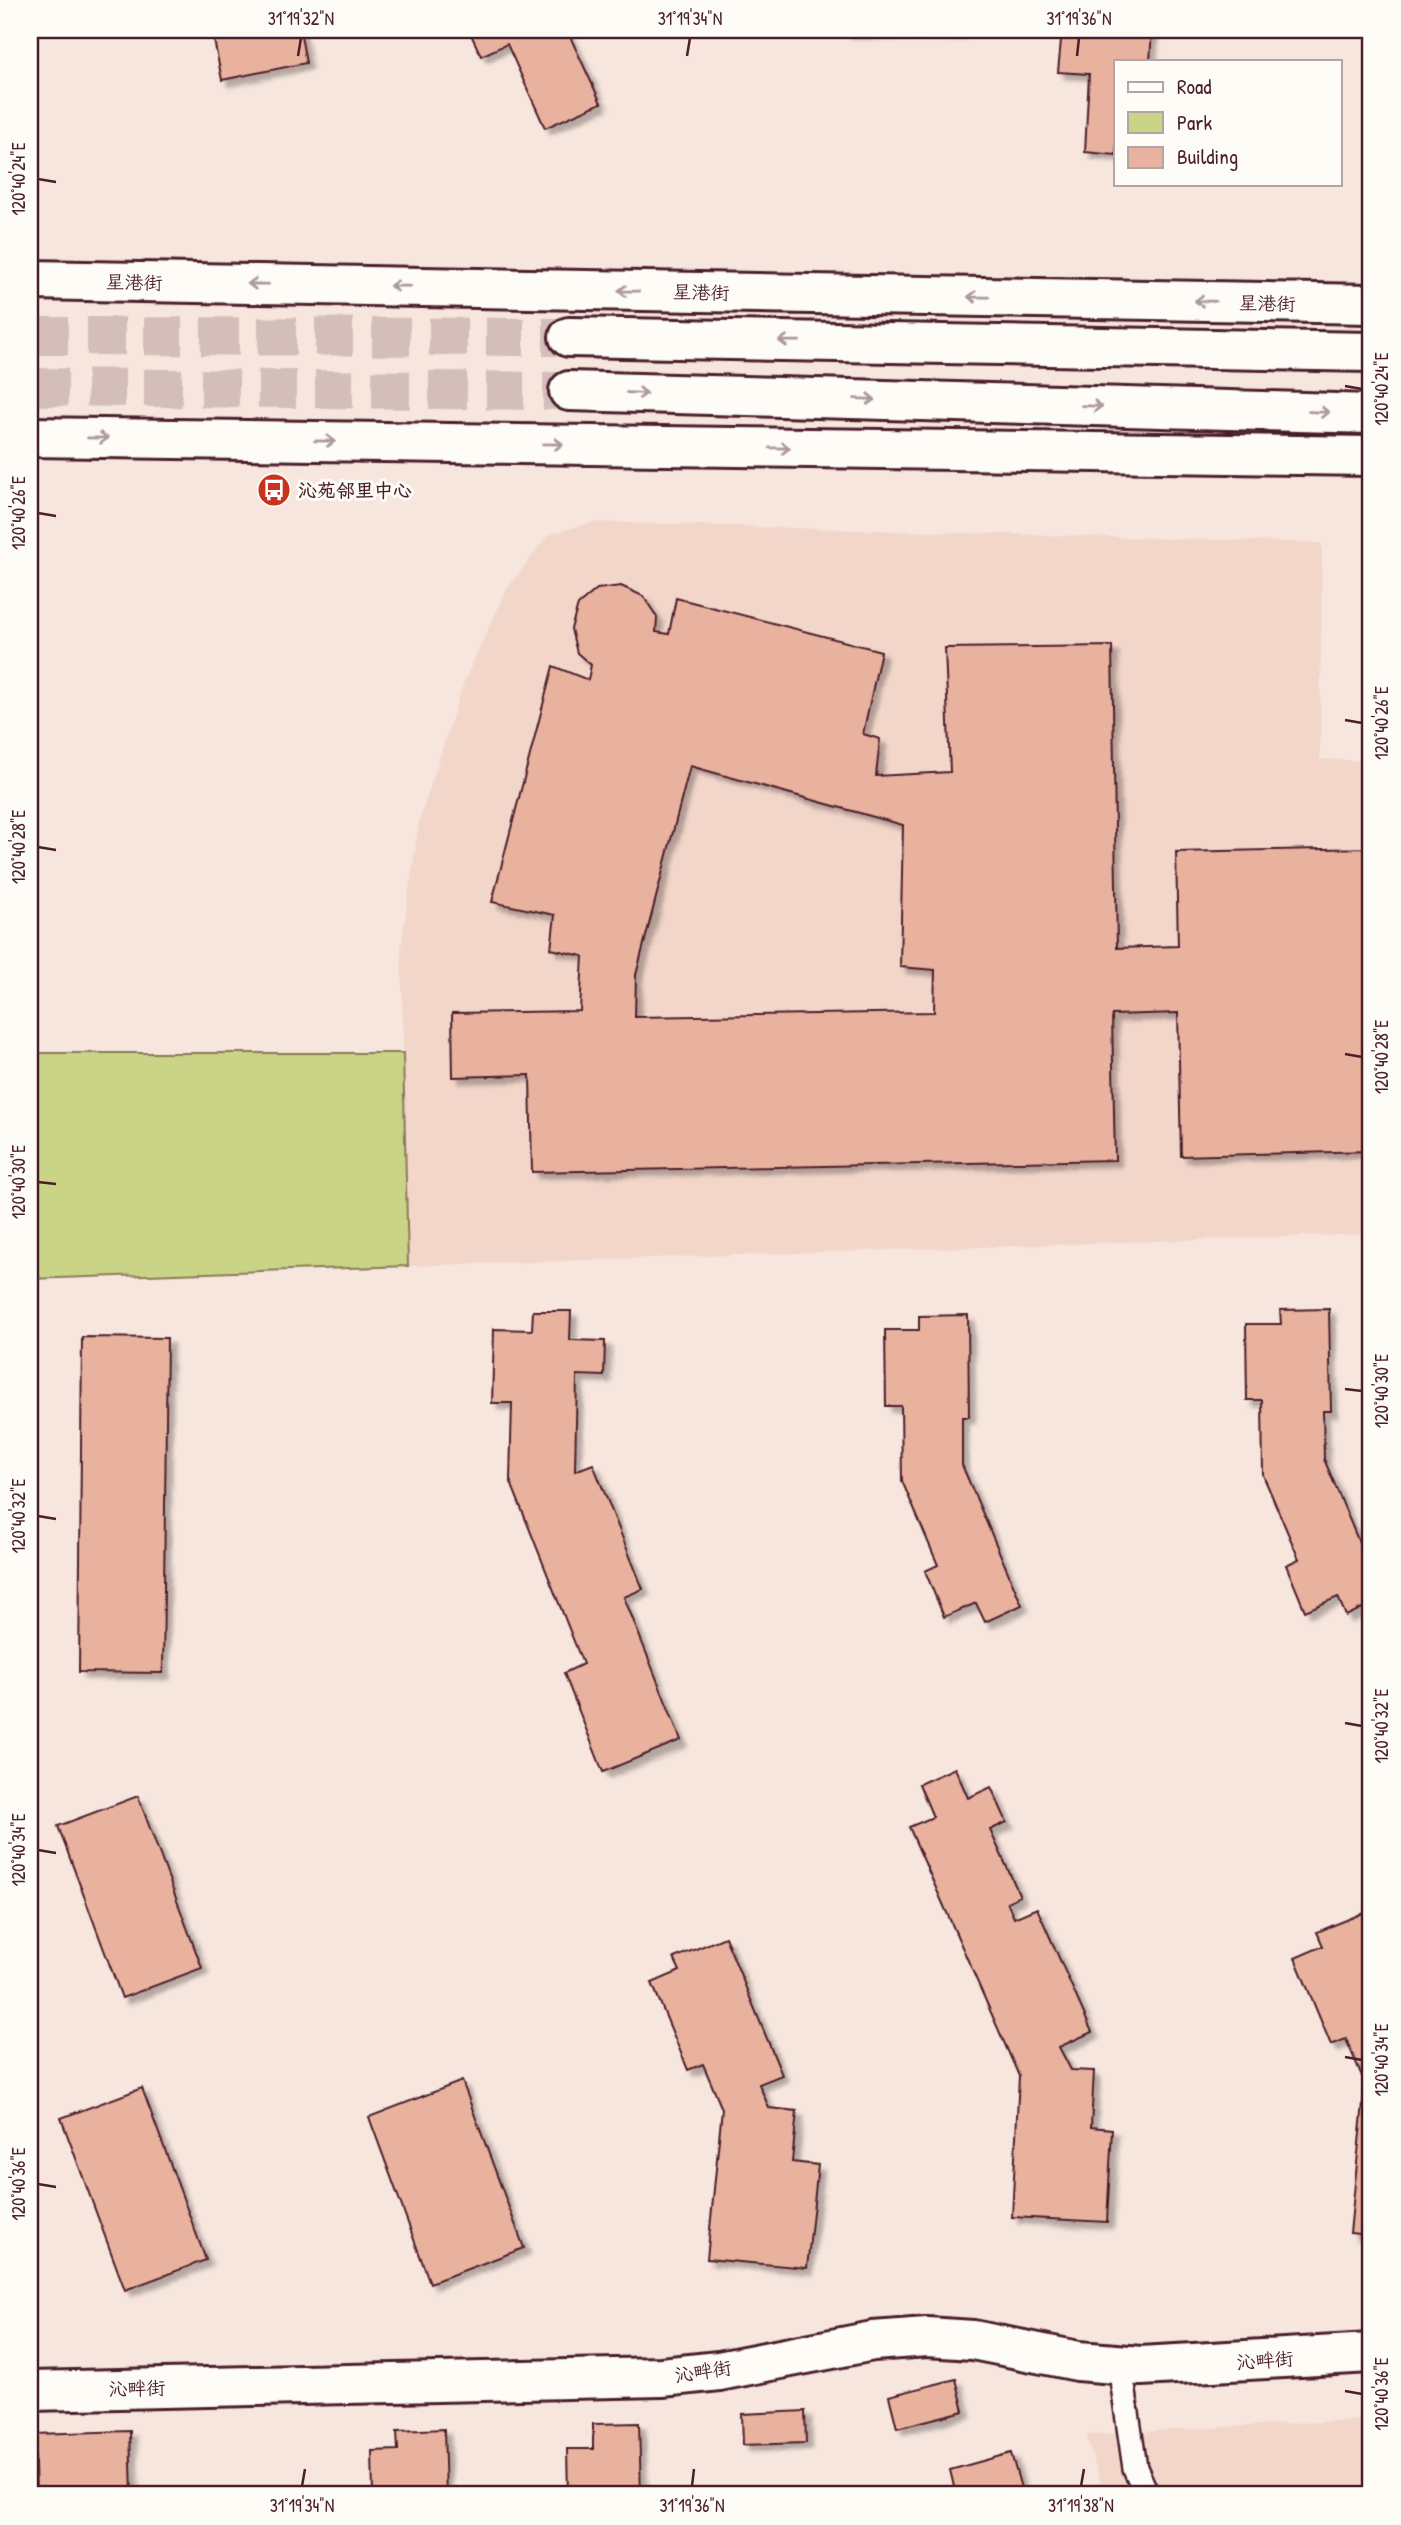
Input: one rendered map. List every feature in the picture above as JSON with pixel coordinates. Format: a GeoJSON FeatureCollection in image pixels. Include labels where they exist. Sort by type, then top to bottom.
{"type":"FeatureCollection","features":[{"type":"Feature","properties":{"kind":"main road","name":"星港街"},"geometry":{"type":"LineString","coordinates":[[30,280],[1371,304]]}},
{"type":"Feature","properties":{"kind":"main road"},"geometry":{"type":"LineString","coordinates":[[569,337],[1371,352]]}},
{"type":"Feature","properties":{"kind":"main road"},"geometry":{"type":"LineString","coordinates":[[569,391],[1371,414]]}},
{"type":"Feature","properties":{"kind":"main road"},"geometry":{"type":"LineString","coordinates":[[30,437],[1371,456]]}},
{"type":"Feature","properties":{"kind":"main road","name":"沁畔街"},"geometry":{"type":"LineString","coordinates":[[30,2391],[662,2377],[719,2371],[873,2341],[927,2337],[973,2340],[1078,2361],[1120,2365],[1189,2364],[1371,2353]]}},
{"type":"Feature","properties":{"kind":"lane"},"geometry":{"type":"LineString","coordinates":[[1120,2365],[1135,2468],[1147,2495]]}},
{"type":"Feature","properties":{"kind":"shaded area"},"geometry":{"type":"Polygon","coordinates":[[[593,522],[1322,543],[1320,759],[1371,761],[1371,1234],[408,1266],[401,947],[419,821],[464,681],[507,589],[548,535],[593,522]]]}},
{"type":"Feature","properties":{"kind":"shaded area"},"geometry":{"type":"Polygon","coordinates":[[[1371,2419],[1371,2495],[1104,2495],[1086,2435],[1371,2419]]]}},
{"type":"Feature","properties":{"kind":"green space"},"geometry":{"type":"Polygon","coordinates":[[[30,1053],[403,1053],[408,1266],[30,1279],[30,1053]]]}},
{"type":"Feature","properties":{"kind":"building"},"geometry":{"type":"Polygon","coordinates":[[[212,30],[300,30],[306,63],[222,80],[212,30]]]}},
{"type":"Feature","properties":{"kind":"building"},"geometry":{"type":"Polygon","coordinates":[[[469,30],[567,30],[601,103],[545,128],[507,44],[481,56],[469,30]]]}},
{"type":"Feature","properties":{"kind":"building"},"geometry":{"type":"Polygon","coordinates":[[[844,30],[957,30],[957,33],[847,32],[844,30]]]}},
{"type":"Feature","properties":{"kind":"building"},"geometry":{"type":"Polygon","coordinates":[[[1062,30],[1152,30],[1150,60],[1114,60],[1114,155],[1085,152],[1089,74],[1058,72],[1062,30]]]}},
{"type":"Feature","properties":{"kind":"building"},"geometry":{"type":"Polygon","coordinates":[[[1366,30],[1371,30],[1371,63],[1366,30]]]}},
{"type":"Feature","properties":{"kind":"building"},"geometry":{"type":"Polygon","coordinates":[[[621,586],[643,596],[657,617],[656,632],[669,634],[676,598],[881,651],[863,734],[880,739],[876,776],[950,772],[945,648],[1112,646],[1117,948],[1178,946],[1176,852],[1371,848],[1371,1151],[1181,1156],[1178,1013],[1112,1015],[1115,1160],[532,1172],[530,1075],[453,1077],[452,1013],[580,1011],[583,956],[551,949],[555,915],[492,902],[553,666],[588,680],[591,665],[577,653],[571,629],[578,605],[597,589],[621,586]],[[690,766],[636,975],[635,1017],[934,1012],[935,970],[900,967],[903,825],[690,766]]]}},
{"type":"Feature","properties":{"kind":"building"},"geometry":{"type":"Polygon","coordinates":[[[1329,1309],[1331,1411],[1323,1411],[1324,1459],[1371,1571],[1371,1604],[1346,1616],[1338,1597],[1305,1611],[1286,1565],[1299,1559],[1263,1475],[1262,1400],[1247,1400],[1246,1324],[1281,1324],[1280,1310],[1329,1309]]]}},
{"type":"Feature","properties":{"kind":"building"},"geometry":{"type":"Polygon","coordinates":[[[533,1311],[571,1311],[570,1340],[605,1341],[604,1376],[577,1375],[575,1471],[593,1464],[643,1589],[624,1597],[681,1740],[603,1772],[564,1673],[583,1664],[510,1480],[512,1403],[492,1403],[494,1329],[532,1330],[533,1311]]]}},
{"type":"Feature","properties":{"kind":"building"},"geometry":{"type":"Polygon","coordinates":[[[968,1315],[969,1417],[962,1417],[962,1465],[1022,1605],[985,1622],[976,1603],[944,1617],[925,1571],[938,1565],[902,1481],[901,1406],[886,1406],[885,1330],[919,1330],[919,1316],[968,1315]]]}},
{"type":"Feature","properties":{"kind":"building"},"geometry":{"type":"Polygon","coordinates":[[[82,1337],[167,1338],[163,1673],[79,1672],[82,1337]]]}},
{"type":"Feature","properties":{"kind":"building"},"geometry":{"type":"Polygon","coordinates":[[[955,1768],[968,1798],[991,1787],[1007,1822],[990,1830],[1020,1896],[1007,1902],[1014,1918],[1037,1908],[1092,2032],[1059,2047],[1071,2070],[1094,2071],[1091,2127],[1112,2129],[1107,2222],[1012,2217],[1019,2076],[909,1827],[933,1817],[919,1784],[955,1768]]]}},
{"type":"Feature","properties":{"kind":"building"},"geometry":{"type":"Polygon","coordinates":[[[138,1796],[202,1968],[122,1998],[58,1826],[138,1796]]]}},
{"type":"Feature","properties":{"kind":"building"},"geometry":{"type":"Polygon","coordinates":[[[1368,1911],[1371,1918],[1371,2235],[1350,2233],[1365,2083],[1346,2039],[1331,2045],[1295,1958],[1323,1946],[1317,1932],[1368,1911]]]}},
{"type":"Feature","properties":{"kind":"building"},"geometry":{"type":"Polygon","coordinates":[[[725,1937],[782,2075],[759,2084],[769,2108],[797,2111],[792,2162],[818,2165],[807,2268],[707,2259],[722,2109],[703,2064],[688,2070],[652,1983],[680,1971],[674,1958],[725,1937]]]}},
{"type":"Feature","properties":{"kind":"building"},"geometry":{"type":"Polygon","coordinates":[[[462,2081],[524,2248],[430,2283],[369,2117],[462,2081]]]}},
{"type":"Feature","properties":{"kind":"building"},"geometry":{"type":"Polygon","coordinates":[[[142,2088],[206,2260],[125,2290],[61,2118],[142,2088]]]}},
{"type":"Feature","properties":{"kind":"building"},"geometry":{"type":"Polygon","coordinates":[[[956,2379],[964,2411],[897,2428],[889,2396],[956,2379]]]}},
{"type":"Feature","properties":{"kind":"building"},"geometry":{"type":"Polygon","coordinates":[[[805,2411],[806,2443],[743,2445],[742,2414],[805,2411]]]}},
{"type":"Feature","properties":{"kind":"building"},"geometry":{"type":"Polygon","coordinates":[[[639,2423],[641,2495],[568,2495],[567,2449],[593,2449],[593,2424],[639,2423]]]}},
{"type":"Feature","properties":{"kind":"building"},"geometry":{"type":"Polygon","coordinates":[[[444,2429],[446,2495],[373,2495],[372,2451],[398,2450],[397,2431],[444,2429]]]}},
{"type":"Feature","properties":{"kind":"building"},"geometry":{"type":"Polygon","coordinates":[[[130,2431],[132,2495],[36,2495],[34,2434],[130,2431]]]}},
{"type":"Feature","properties":{"kind":"building"},"geometry":{"type":"Polygon","coordinates":[[[1011,2453],[1023,2495],[956,2495],[950,2470],[1011,2453]]]}},
{"type":"Feature","properties":{"kind":"building"},"geometry":{"type":"Polygon","coordinates":[[[845,2492],[845,2495],[813,2495],[845,2492]]]}},
{"type":"Feature","properties":{"kind":"tunnel"},"geometry":{"type":"LineString","coordinates":[[30,336],[569,337]]}},
{"type":"Feature","properties":{"kind":"tunnel"},"geometry":{"type":"LineString","coordinates":[[30,387],[569,391]]}},
{"type":"Feature","properties":{"kind":"place","name":"沁苑邻里中心"},"geometry":{"type":"Point","coordinates":[274,490]}}]}
